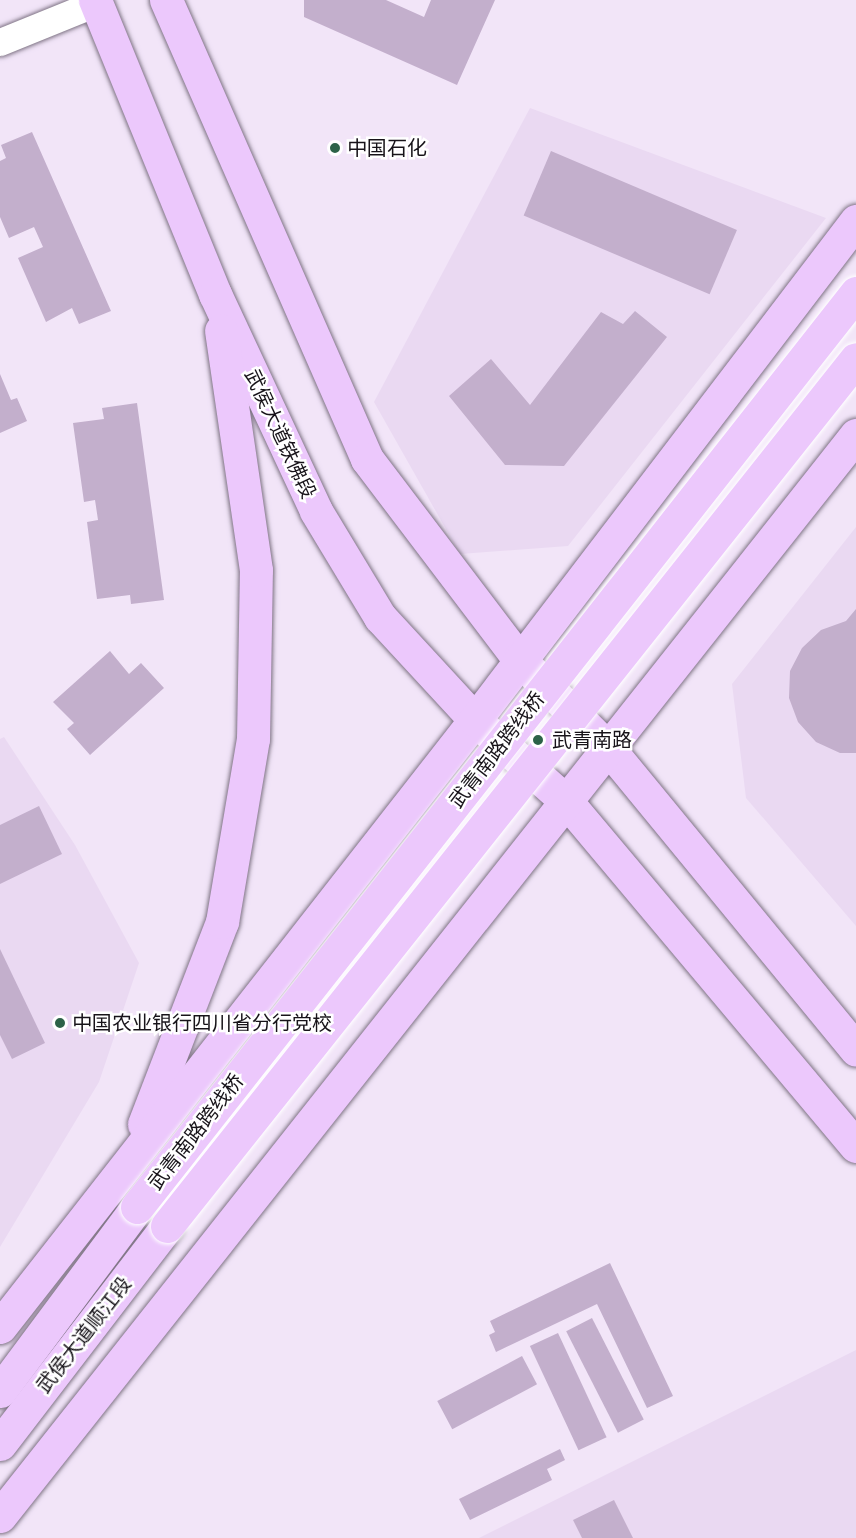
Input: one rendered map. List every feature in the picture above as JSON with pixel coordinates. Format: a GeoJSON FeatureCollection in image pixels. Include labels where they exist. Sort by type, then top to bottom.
{"type":"FeatureCollection","features":[{"type":"Feature","properties":{"kind":"main road"},"geometry":{"type":"LineString","coordinates":[[166,0],[367,459],[519,659],[609,749],[856,1050]]}},
{"type":"Feature","properties":{"kind":"main road","name":"武侯大道铁佛段"},"geometry":{"type":"LineString","coordinates":[[96,1],[215,294],[316,511],[380,617],[475,720],[567,802]]}},
{"type":"Feature","properties":{"kind":"main road"},"geometry":{"type":"LineString","coordinates":[[0,1327],[132,1155],[475,720],[519,659],[856,221]]}},
{"type":"Feature","properties":{"kind":"main road","name":"武青南路跨线桥"},"geometry":{"type":"LineString","coordinates":[[137,1208],[856,293]]}},
{"type":"Feature","properties":{"kind":"main road"},"geometry":{"type":"LineString","coordinates":[[132,1155],[222,922],[253,739],[256,570],[215,294]]}},
{"type":"Feature","properties":{"kind":"main road","name":"武青南路跨线桥"},"geometry":{"type":"LineString","coordinates":[[167,1226],[856,359]]}},
{"type":"Feature","properties":{"kind":"main road"},"geometry":{"type":"LineString","coordinates":[[0,1516],[856,435]]}},
{"type":"Feature","properties":{"kind":"main road"},"geometry":{"type":"LineString","coordinates":[[567,802],[856,1146]]}},
{"type":"Feature","properties":{"kind":"main road","name":"武侯大道顺江段"},"geometry":{"type":"LineString","coordinates":[[0,1391],[137,1208]]}},
{"type":"Feature","properties":{"kind":"main road","name":"武侯大道顺江段"},"geometry":{"type":"LineString","coordinates":[[0,1444],[167,1226]]}},
{"type":"Feature","properties":{"kind":"street"},"geometry":{"type":"LineString","coordinates":[[0,42],[96,1]]}},
{"type":"Feature","properties":{"kind":"shaded area"},"geometry":{"type":"Polygon","coordinates":[[[530,108],[826,218],[568,546],[460,554],[374,402],[530,108]]]}},
{"type":"Feature","properties":{"kind":"shaded area"},"geometry":{"type":"Polygon","coordinates":[[[856,527],[856,926],[746,798],[732,684],[856,527]]]}},
{"type":"Feature","properties":{"kind":"shaded area","name":"中国农业银行四川省分行党校"},"geometry":{"type":"Polygon","coordinates":[[[4,737],[75,845],[139,963],[99,1082],[0,1247],[0,739],[4,737]]]}},
{"type":"Feature","properties":{"kind":"shaded area"},"geometry":{"type":"Polygon","coordinates":[[[856,1350],[856,1538],[479,1538],[856,1350]]]}},
{"type":"Feature","properties":{"kind":"building"},"geometry":{"type":"Polygon","coordinates":[[[304,0],[386,0],[424,17],[431,0],[495,0],[457,85],[304,17],[304,0]]]}},
{"type":"Feature","properties":{"kind":"building"},"geometry":{"type":"Polygon","coordinates":[[[32,132],[111,311],[79,324],[72,308],[46,322],[18,258],[43,247],[34,227],[9,238],[0,217],[0,161],[6,158],[1,145],[32,132]]]}},
{"type":"Feature","properties":{"kind":"building"},"geometry":{"type":"Polygon","coordinates":[[[551,151],[737,230],[710,294],[524,215],[551,151]]]}},
{"type":"Feature","properties":{"kind":"building"},"geometry":{"type":"Polygon","coordinates":[[[635,311],[667,337],[564,466],[505,465],[449,396],[491,359],[530,405],[601,312],[623,324],[635,311]]]}},
{"type":"Feature","properties":{"kind":"building"},"geometry":{"type":"Polygon","coordinates":[[[0,374],[11,400],[17,398],[27,421],[0,433],[0,374]]]}},
{"type":"Feature","properties":{"kind":"building"},"geometry":{"type":"Polygon","coordinates":[[[137,403],[164,600],[131,604],[130,595],[97,599],[87,522],[98,520],[95,500],[84,502],[73,423],[104,419],[102,408],[137,403]]]}},
{"type":"Feature","properties":{"kind":"building"},"geometry":{"type":"Polygon","coordinates":[[[856,609],[856,753],[840,753],[816,742],[798,722],[789,698],[790,671],[802,648],[821,630],[846,621],[856,609]]]}},
{"type":"Feature","properties":{"kind":"building"},"geometry":{"type":"Polygon","coordinates":[[[110,651],[129,674],[141,663],[164,688],[90,755],[67,729],[74,723],[53,702],[110,651]]]}},
{"type":"Feature","properties":{"kind":"building"},"geometry":{"type":"Polygon","coordinates":[[[39,806],[62,854],[0,884],[0,825],[39,806]]]}},
{"type":"Feature","properties":{"kind":"building"},"geometry":{"type":"Polygon","coordinates":[[[0,949],[45,1043],[12,1059],[0,1035],[0,949]]]}},
{"type":"Feature","properties":{"kind":"building"},"geometry":{"type":"Polygon","coordinates":[[[610,1263],[673,1396],[647,1408],[597,1304],[496,1352],[489,1335],[495,1332],[490,1321],[610,1263]]]}},
{"type":"Feature","properties":{"kind":"building"},"geometry":{"type":"Polygon","coordinates":[[[592,1318],[644,1420],[618,1433],[566,1331],[592,1318]]]}},
{"type":"Feature","properties":{"kind":"building"},"geometry":{"type":"Polygon","coordinates":[[[558,1333],[607,1437],[579,1450],[530,1346],[558,1333]]]}},
{"type":"Feature","properties":{"kind":"building"},"geometry":{"type":"Polygon","coordinates":[[[522,1356],[537,1384],[452,1429],[437,1401],[522,1356]]]}},
{"type":"Feature","properties":{"kind":"building"},"geometry":{"type":"Polygon","coordinates":[[[560,1449],[565,1460],[547,1469],[552,1480],[470,1520],[459,1499],[560,1449]]]}},
{"type":"Feature","properties":{"kind":"building"},"geometry":{"type":"Polygon","coordinates":[[[614,1500],[633,1538],[582,1538],[573,1520],[614,1500]]]}},
{"type":"Feature","properties":{"kind":"place","name":"中国石化"},"geometry":{"type":"Point","coordinates":[335,148]}},
{"type":"Feature","properties":{"kind":"place","name":"武青南路"},"geometry":{"type":"Point","coordinates":[538,740]}},
{"type":"Feature","properties":{"kind":"place","name":"中国农业银行四川省分行党校"},"geometry":{"type":"Point","coordinates":[60,1023]}}]}
